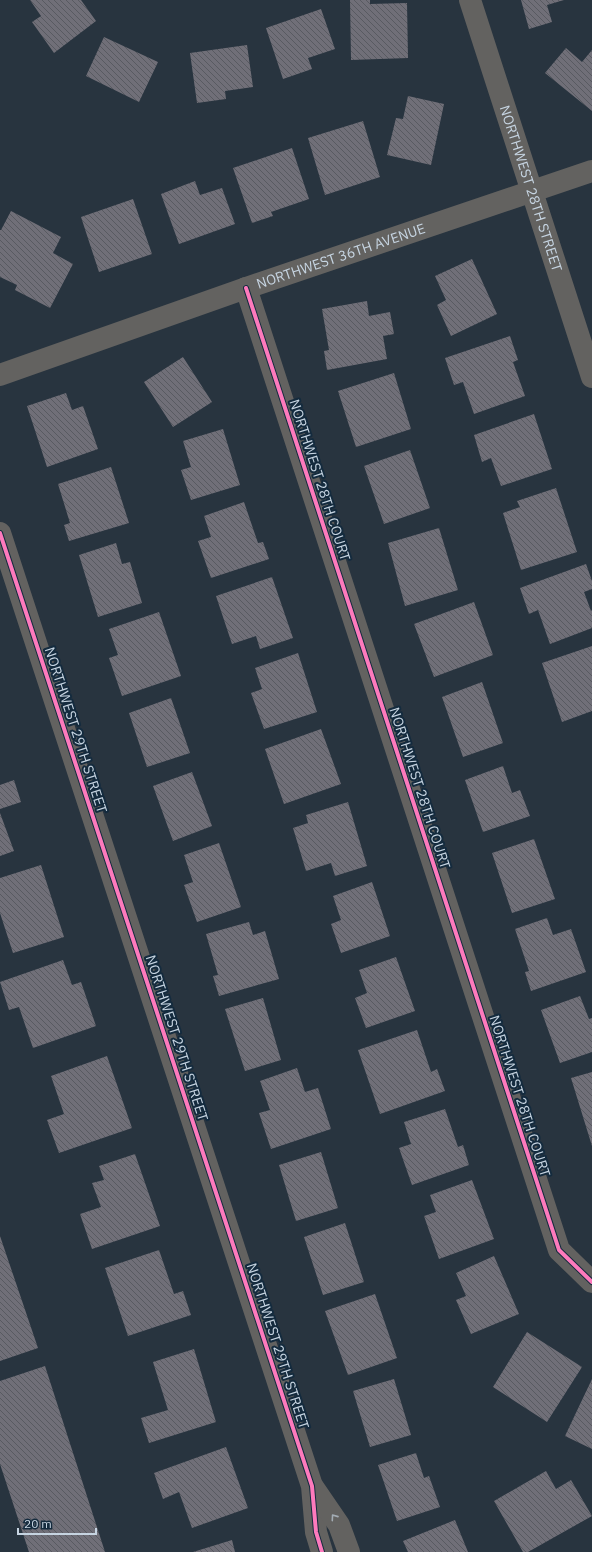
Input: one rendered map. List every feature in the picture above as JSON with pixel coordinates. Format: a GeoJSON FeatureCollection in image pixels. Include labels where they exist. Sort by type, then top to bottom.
{"type":"FeatureCollection","features":[{"type":"Feature","properties":{"kind":"street","name":"NORTHWEST 28TH STREET"},"geometry":{"type":"LineString","coordinates":[[470,0],[592,376]]}},
{"type":"Feature","properties":{"kind":"street","name":"NORTHWEST 36TH AVENUE"},"geometry":{"type":"LineString","coordinates":[[0,375],[246,288],[592,171]]}},
{"type":"Feature","properties":{"kind":"street","name":"NORTHWEST 28TH COURT"},"geometry":{"type":"LineString","coordinates":[[246,288],[558,1250],[592,1282]]}},
{"type":"Feature","properties":{"kind":"street","name":"NORTHWEST 29TH STREET"},"geometry":{"type":"LineString","coordinates":[[0,533],[312,1486],[316,1532],[322,1552]]}},
{"type":"Feature","properties":{"kind":"street","name":"NORTHWEST 29TH STREET"},"geometry":{"type":"LineString","coordinates":[[312,1486],[339,1525],[349,1552]]}},
{"type":"Feature","properties":{"kind":"building"},"geometry":{"type":"Polygon","coordinates":[[[30,0],[81,0],[96,21],[54,53],[32,22],[41,16],[30,0]]]}},
{"type":"Feature","properties":{"kind":"building"},"geometry":{"type":"Polygon","coordinates":[[[350,0],[370,0],[370,4],[407,3],[408,58],[351,60],[350,0]]]}},
{"type":"Feature","properties":{"kind":"building"},"geometry":{"type":"Polygon","coordinates":[[[521,0],[564,0],[547,5],[552,22],[529,29],[521,0]]]}},
{"type":"Feature","properties":{"kind":"building"},"geometry":{"type":"Polygon","coordinates":[[[321,9],[335,49],[308,58],[312,69],[283,79],[266,28],[321,9]]]}},
{"type":"Feature","properties":{"kind":"building"},"geometry":{"type":"Polygon","coordinates":[[[104,37],[158,62],[139,102],[86,76],[104,37]]]}},
{"type":"Feature","properties":{"kind":"building"},"geometry":{"type":"Polygon","coordinates":[[[247,45],[253,87],[225,91],[226,99],[197,103],[190,53],[247,45]]]}},
{"type":"Feature","properties":{"kind":"building"},"geometry":{"type":"Polygon","coordinates":[[[566,48],[582,62],[592,50],[592,111],[545,73],[566,48]]]}},
{"type":"Feature","properties":{"kind":"building"},"geometry":{"type":"Polygon","coordinates":[[[408,96],[444,104],[431,165],[387,155],[396,118],[403,119],[408,96]]]}},
{"type":"Feature","properties":{"kind":"building"},"geometry":{"type":"Polygon","coordinates":[[[363,121],[380,177],[325,195],[308,138],[363,121]]]}},
{"type":"Feature","properties":{"kind":"building"},"geometry":{"type":"Polygon","coordinates":[[[292,148],[309,199],[271,212],[273,216],[252,223],[233,168],[292,148]]]}},
{"type":"Feature","properties":{"kind":"building"},"geometry":{"type":"Polygon","coordinates":[[[195,181],[200,195],[222,188],[235,224],[179,244],[161,194],[195,181]]]}},
{"type":"Feature","properties":{"kind":"building"},"geometry":{"type":"Polygon","coordinates":[[[133,199],[152,254],[99,272],[81,217],[133,199]]]}},
{"type":"Feature","properties":{"kind":"building"},"geometry":{"type":"Polygon","coordinates":[[[11,211],[61,237],[53,253],[73,264],[50,308],[15,290],[17,285],[0,277],[0,230],[11,211]]]}},
{"type":"Feature","properties":{"kind":"building"},"geometry":{"type":"Polygon","coordinates":[[[472,259],[497,314],[451,336],[437,305],[446,300],[435,276],[472,259]]]}},
{"type":"Feature","properties":{"kind":"building"},"geometry":{"type":"Polygon","coordinates":[[[367,301],[369,316],[390,312],[394,334],[383,336],[387,359],[327,370],[324,351],[329,350],[322,309],[367,301]]]}},
{"type":"Feature","properties":{"kind":"building"},"geometry":{"type":"Polygon","coordinates":[[[510,336],[518,360],[513,362],[525,396],[474,414],[463,382],[454,385],[445,358],[510,336]]]}},
{"type":"Feature","properties":{"kind":"building"},"geometry":{"type":"Polygon","coordinates":[[[183,357],[212,402],[173,427],[144,382],[183,357]]]}},
{"type":"Feature","properties":{"kind":"building"},"geometry":{"type":"Polygon","coordinates":[[[394,373],[411,429],[356,447],[338,391],[394,373]]]}},
{"type":"Feature","properties":{"kind":"building"},"geometry":{"type":"Polygon","coordinates":[[[66,393],[72,410],[83,406],[98,449],[47,467],[27,406],[66,393]]]}},
{"type":"Feature","properties":{"kind":"building"},"geometry":{"type":"Polygon","coordinates":[[[534,414],[552,469],[501,486],[491,458],[482,462],[474,435],[534,414]]]}},
{"type":"Feature","properties":{"kind":"building"},"geometry":{"type":"Polygon","coordinates":[[[223,429],[240,485],[191,500],[181,470],[191,467],[183,441],[223,429]]]}},
{"type":"Feature","properties":{"kind":"building"},"geometry":{"type":"Polygon","coordinates":[[[410,450],[430,508],[384,524],[364,466],[410,450]]]}},
{"type":"Feature","properties":{"kind":"building"},"geometry":{"type":"Polygon","coordinates":[[[111,467],[129,523],[69,541],[64,525],[70,523],[58,484],[111,467]]]}},
{"type":"Feature","properties":{"kind":"building"},"geometry":{"type":"Polygon","coordinates":[[[556,488],[577,552],[521,570],[503,513],[520,507],[517,501],[556,488]]]}},
{"type":"Feature","properties":{"kind":"building"},"geometry":{"type":"Polygon","coordinates":[[[244,502],[258,543],[263,542],[269,559],[211,578],[198,541],[211,537],[204,516],[244,502]]]}},
{"type":"Feature","properties":{"kind":"building"},"geometry":{"type":"Polygon","coordinates":[[[439,528],[458,590],[405,606],[388,543],[439,528]]]}},
{"type":"Feature","properties":{"kind":"building"},"geometry":{"type":"Polygon","coordinates":[[[116,543],[122,564],[130,562],[142,603],[98,617],[79,555],[116,543]]]}},
{"type":"Feature","properties":{"kind":"building"},"geometry":{"type":"Polygon","coordinates":[[[586,564],[592,581],[592,589],[584,592],[591,611],[592,610],[592,628],[550,644],[538,610],[529,614],[520,588],[586,564]]]}},
{"type":"Feature","properties":{"kind":"building"},"geometry":{"type":"Polygon","coordinates":[[[272,577],[293,638],[260,649],[256,636],[232,644],[216,596],[272,577]]]}},
{"type":"Feature","properties":{"kind":"building"},"geometry":{"type":"Polygon","coordinates":[[[474,602],[493,655],[434,677],[414,624],[474,602]]]}},
{"type":"Feature","properties":{"kind":"building"},"geometry":{"type":"Polygon","coordinates":[[[159,612],[181,676],[122,696],[109,658],[118,655],[109,629],[159,612]]]}},
{"type":"Feature","properties":{"kind":"building"},"geometry":{"type":"Polygon","coordinates":[[[592,646],[592,711],[562,722],[542,663],[592,646]]]}},
{"type":"Feature","properties":{"kind":"building"},"geometry":{"type":"Polygon","coordinates":[[[298,653],[317,712],[264,729],[251,693],[262,689],[255,668],[298,653]]]}},
{"type":"Feature","properties":{"kind":"building"},"geometry":{"type":"Polygon","coordinates":[[[482,682],[503,743],[463,757],[442,697],[482,682]]]}},
{"type":"Feature","properties":{"kind":"building"},"geometry":{"type":"Polygon","coordinates":[[[171,698],[190,753],[147,767],[129,713],[171,698]]]}},
{"type":"Feature","properties":{"kind":"building"},"geometry":{"type":"Polygon","coordinates":[[[321,729],[341,784],[284,804],[265,749],[321,729]]]}},
{"type":"Feature","properties":{"kind":"building"},"geometry":{"type":"Polygon","coordinates":[[[503,766],[512,793],[520,790],[530,816],[483,832],[465,780],[503,766]]]}},
{"type":"Feature","properties":{"kind":"building"},"geometry":{"type":"Polygon","coordinates":[[[192,772],[212,826],[173,841],[153,786],[192,772]]]}},
{"type":"Feature","properties":{"kind":"building"},"geometry":{"type":"Polygon","coordinates":[[[14,780],[21,802],[0,809],[0,785],[14,780]]]}},
{"type":"Feature","properties":{"kind":"building"},"geometry":{"type":"Polygon","coordinates":[[[348,802],[367,866],[335,876],[331,863],[306,871],[293,828],[308,823],[306,815],[348,802]]]}},
{"type":"Feature","properties":{"kind":"building"},"geometry":{"type":"Polygon","coordinates":[[[0,813],[14,851],[0,856],[0,813]]]}},
{"type":"Feature","properties":{"kind":"building"},"geometry":{"type":"Polygon","coordinates":[[[534,839],[555,899],[512,913],[492,853],[534,839]]]}},
{"type":"Feature","properties":{"kind":"building"},"geometry":{"type":"Polygon","coordinates":[[[219,843],[241,907],[197,922],[184,885],[193,882],[184,855],[219,843]]]}},
{"type":"Feature","properties":{"kind":"building"},"geometry":{"type":"Polygon","coordinates":[[[41,865],[64,937],[13,953],[0,913],[0,878],[41,865]]]}},
{"type":"Feature","properties":{"kind":"building"},"geometry":{"type":"Polygon","coordinates":[[[372,882],[390,936],[341,953],[331,924],[341,920],[333,896],[372,882]]]}},
{"type":"Feature","properties":{"kind":"building"},"geometry":{"type":"Polygon","coordinates":[[[547,918],[553,935],[571,929],[586,972],[531,991],[525,972],[529,971],[515,929],[547,918]]]}},
{"type":"Feature","properties":{"kind":"building"},"geometry":{"type":"Polygon","coordinates":[[[249,922],[253,935],[265,931],[279,979],[219,996],[213,976],[218,975],[206,934],[249,922]]]}},
{"type":"Feature","properties":{"kind":"building"},"geometry":{"type":"Polygon","coordinates":[[[396,957],[415,1011],[366,1028],[355,998],[367,993],[359,970],[396,957]]]}},
{"type":"Feature","properties":{"kind":"building"},"geometry":{"type":"Polygon","coordinates":[[[63,960],[72,985],[81,982],[96,1026],[33,1048],[19,1007],[9,1010],[0,982],[63,960]]]}},
{"type":"Feature","properties":{"kind":"building"},"geometry":{"type":"Polygon","coordinates":[[[580,996],[589,1019],[592,1018],[592,1052],[560,1063],[541,1010],[580,996]]]}},
{"type":"Feature","properties":{"kind":"building"},"geometry":{"type":"Polygon","coordinates":[[[263,998],[281,1060],[245,1071],[225,1009],[263,998]]]}},
{"type":"Feature","properties":{"kind":"building"},"geometry":{"type":"Polygon","coordinates":[[[417,1030],[431,1072],[437,1069],[445,1091],[380,1114],[358,1050],[417,1030]]]}},
{"type":"Feature","properties":{"kind":"building"},"geometry":{"type":"Polygon","coordinates":[[[107,1056],[132,1128],[59,1153],[47,1120],[64,1114],[51,1076],[107,1056]]]}},
{"type":"Feature","properties":{"kind":"building"},"geometry":{"type":"Polygon","coordinates":[[[297,1068],[305,1092],[318,1088],[331,1129],[271,1149],[259,1113],[270,1110],[260,1081],[297,1068]]]}},
{"type":"Feature","properties":{"kind":"building"},"geometry":{"type":"Polygon","coordinates":[[[592,1072],[592,1146],[571,1078],[592,1072]]]}},
{"type":"Feature","properties":{"kind":"building"},"geometry":{"type":"Polygon","coordinates":[[[445,1109],[458,1147],[463,1145],[469,1165],[412,1185],[399,1148],[411,1144],[404,1122],[445,1109]]]}},
{"type":"Feature","properties":{"kind":"building"},"geometry":{"type":"Polygon","coordinates":[[[321,1152],[338,1208],[296,1221],[279,1165],[321,1152]]]}},
{"type":"Feature","properties":{"kind":"building"},"geometry":{"type":"Polygon","coordinates":[[[135,1154],[160,1226],[92,1249],[80,1214],[101,1207],[92,1183],[104,1180],[99,1166],[135,1154]]]}},
{"type":"Feature","properties":{"kind":"building"},"geometry":{"type":"Polygon","coordinates":[[[472,1180],[494,1239],[439,1259],[424,1216],[436,1212],[430,1195],[472,1180]]]}},
{"type":"Feature","properties":{"kind":"building"},"geometry":{"type":"Polygon","coordinates":[[[345,1223],[364,1282],[323,1295],[304,1237],[345,1223]]]}},
{"type":"Feature","properties":{"kind":"building"},"geometry":{"type":"Polygon","coordinates":[[[0,1236],[38,1348],[0,1361],[0,1236]]]}},
{"type":"Feature","properties":{"kind":"building"},"geometry":{"type":"Polygon","coordinates":[[[159,1250],[174,1294],[183,1291],[191,1315],[128,1336],[105,1268],[159,1250]]]}},
{"type":"Feature","properties":{"kind":"building"},"geometry":{"type":"Polygon","coordinates":[[[494,1256],[519,1314],[471,1334],[456,1300],[466,1296],[456,1273],[494,1256]]]}},
{"type":"Feature","properties":{"kind":"building"},"geometry":{"type":"Polygon","coordinates":[[[375,1294],[397,1358],[348,1375],[325,1311],[375,1294]]]}},
{"type":"Feature","properties":{"kind":"building"},"geometry":{"type":"Polygon","coordinates":[[[527,1332],[582,1367],[547,1422],[493,1387],[527,1332]]]}},
{"type":"Feature","properties":{"kind":"building"},"geometry":{"type":"Polygon","coordinates":[[[194,1349],[216,1422],[149,1443],[141,1418],[168,1410],[153,1362],[194,1349]]]}},
{"type":"Feature","properties":{"kind":"building"},"geometry":{"type":"Polygon","coordinates":[[[45,1366],[105,1552],[29,1552],[0,1464],[0,1381],[45,1366]]]}},
{"type":"Feature","properties":{"kind":"building"},"geometry":{"type":"Polygon","coordinates":[[[394,1379],[411,1435],[370,1447],[353,1391],[394,1379]]]}},
{"type":"Feature","properties":{"kind":"building"},"geometry":{"type":"Polygon","coordinates":[[[592,1379],[592,1449],[565,1436],[592,1379]]]}},
{"type":"Feature","properties":{"kind":"building"},"geometry":{"type":"Polygon","coordinates":[[[226,1447],[248,1508],[192,1528],[179,1492],[163,1499],[154,1473],[226,1447]]]}},
{"type":"Feature","properties":{"kind":"building"},"geometry":{"type":"Polygon","coordinates":[[[416,1453],[424,1478],[429,1476],[440,1507],[397,1521],[378,1465],[416,1453]]]}},
{"type":"Feature","properties":{"kind":"building"},"geometry":{"type":"Polygon","coordinates":[[[546,1471],[556,1489],[571,1480],[592,1516],[528,1552],[523,1552],[494,1501],[546,1471]]]}},
{"type":"Feature","properties":{"kind":"building"},"geometry":{"type":"Polygon","coordinates":[[[455,1520],[468,1552],[408,1552],[403,1541],[455,1520]]]}},
{"type":"Feature","properties":{"kind":"building"},"geometry":{"type":"Polygon","coordinates":[[[232,1540],[235,1552],[193,1552],[232,1540]]]}},
{"type":"Feature","properties":{"kind":"cycle path"},"geometry":{"type":"LineString","coordinates":[[246,288],[559,1250],[592,1282]]}},
{"type":"Feature","properties":{"kind":"cycle path"},"geometry":{"type":"LineString","coordinates":[[0,533],[312,1486],[316,1532],[322,1552]]}}]}
